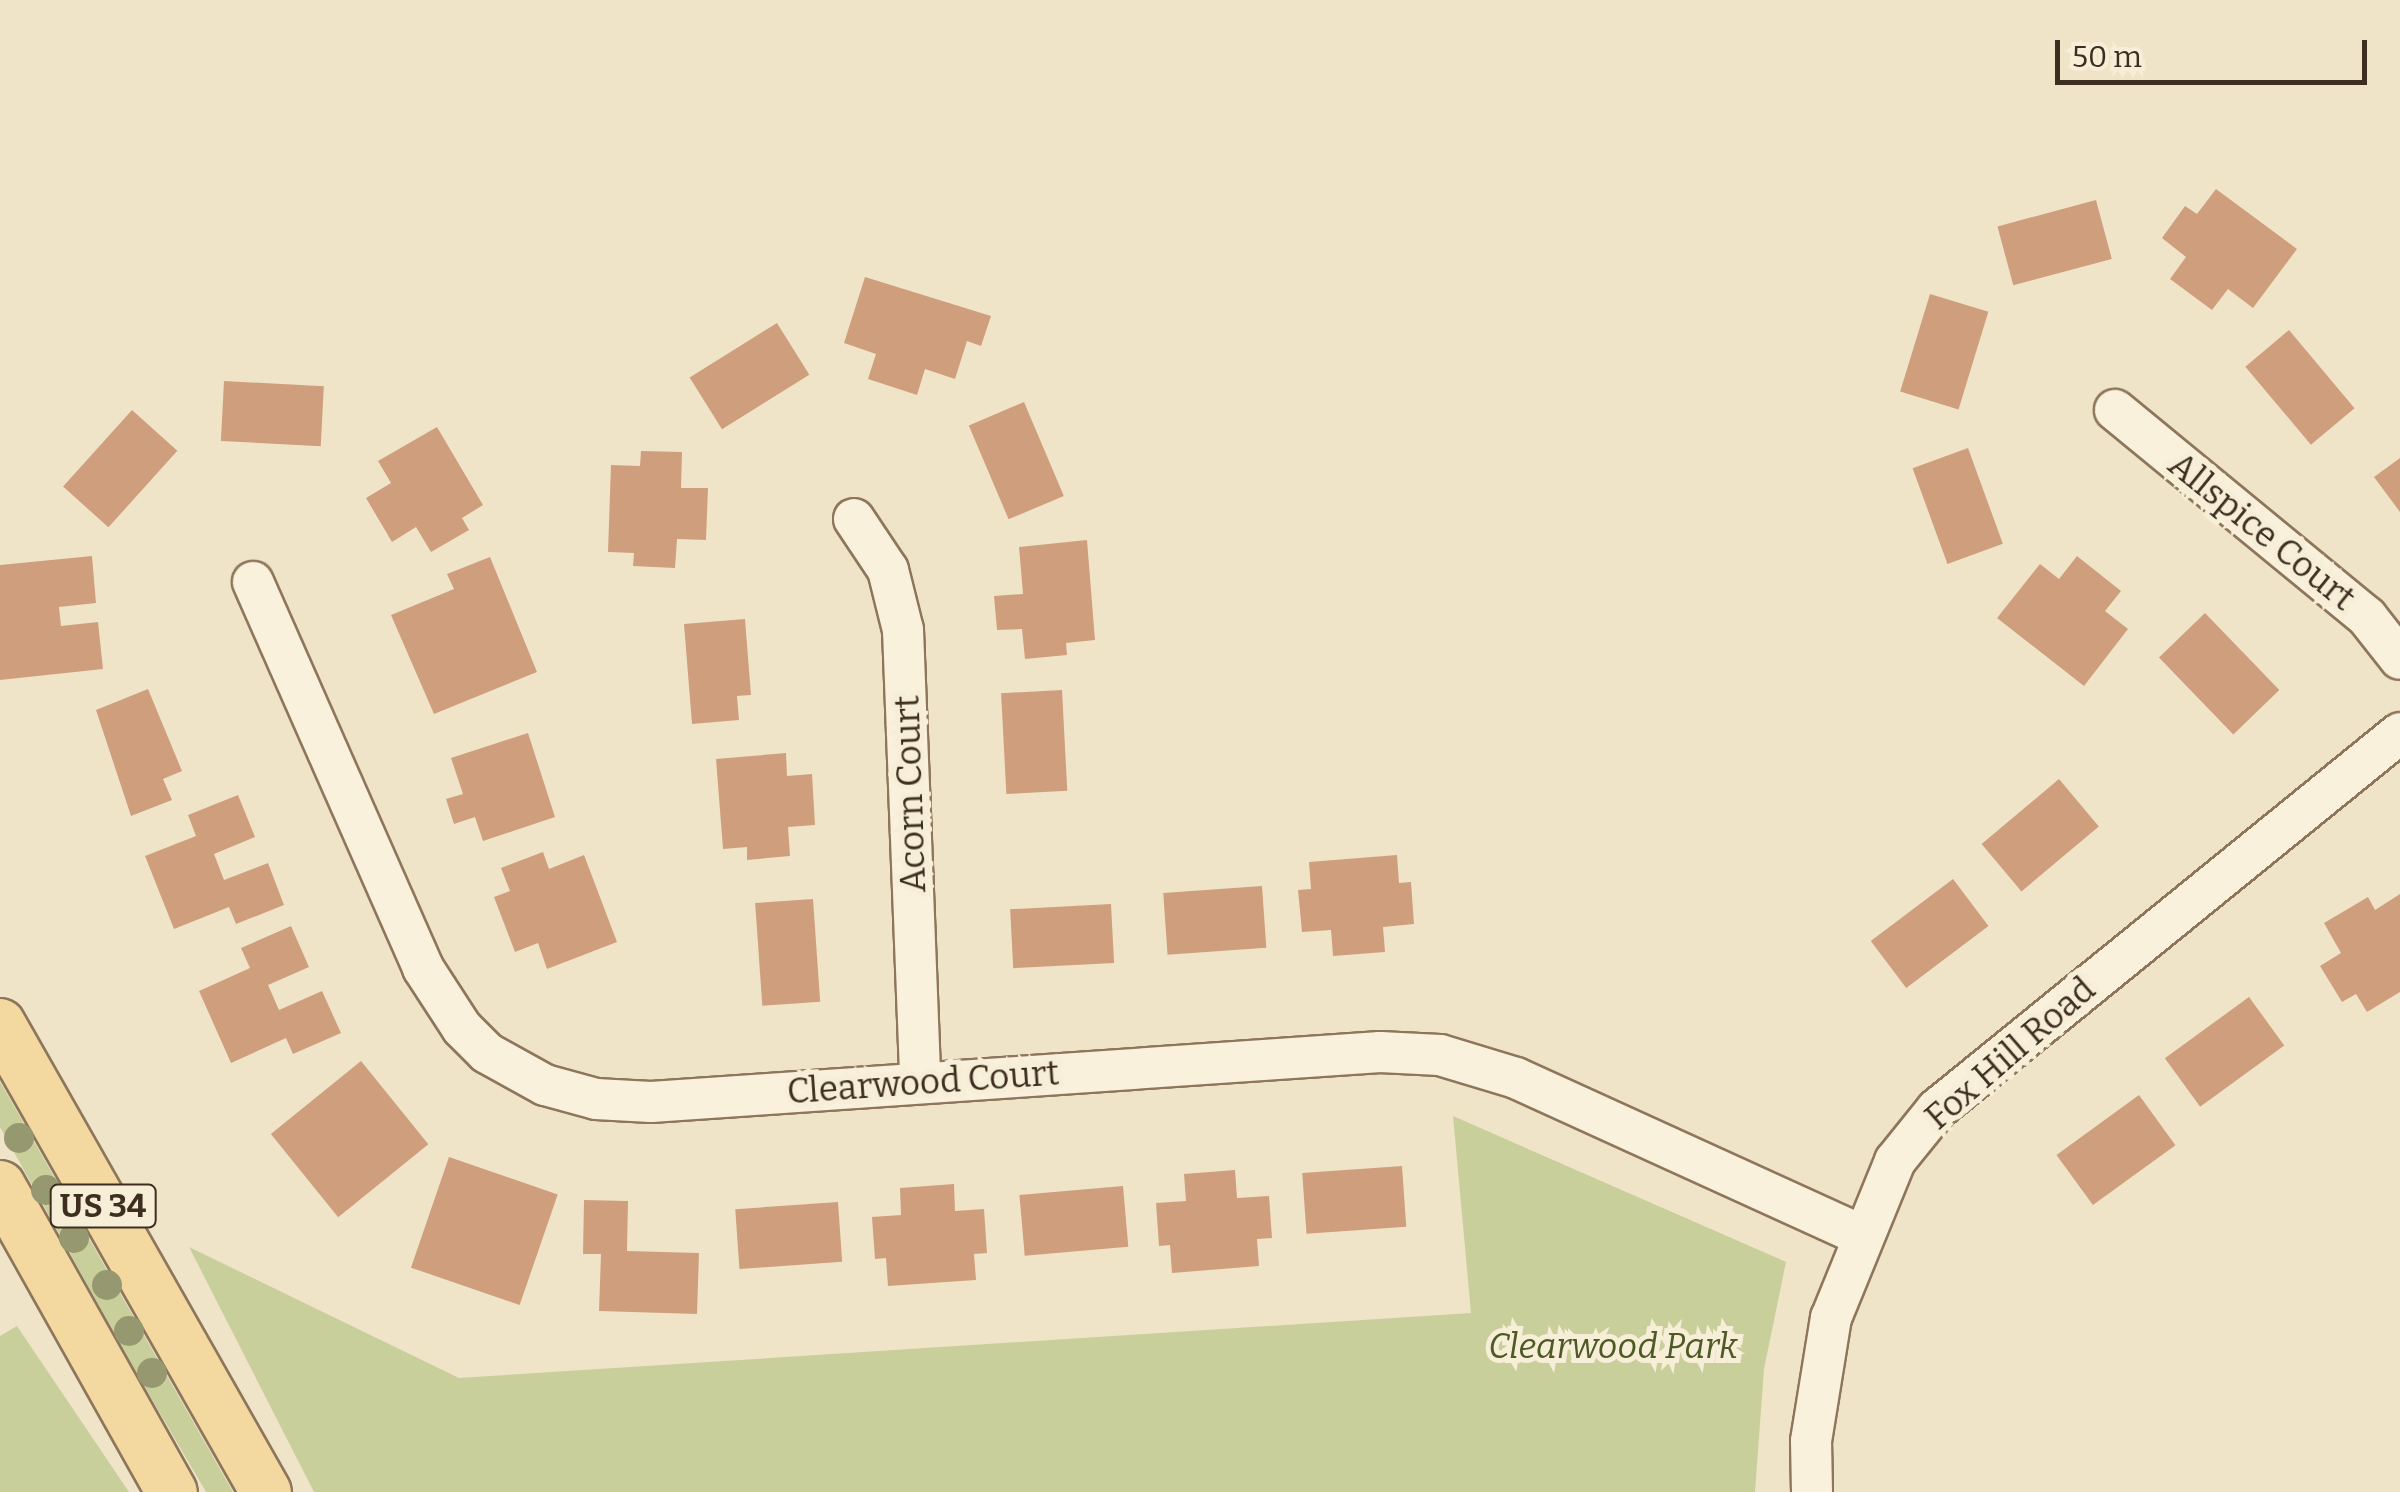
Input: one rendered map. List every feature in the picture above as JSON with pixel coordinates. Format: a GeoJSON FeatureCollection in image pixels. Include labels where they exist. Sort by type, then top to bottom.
{"type":"FeatureCollection","features":[{"type":"Feature","properties":{"kind":"main road","name":"US 34"},"geometry":{"type":"LineString","coordinates":[[0,1024],[266,1492]]}},
{"type":"Feature","properties":{"kind":"main road","name":"US 34"},"geometry":{"type":"LineString","coordinates":[[0,1186],[172,1492]]}},
{"type":"Feature","properties":{"kind":"street","name":"Allspice Court"},"geometry":{"type":"LineString","coordinates":[[2115,410],[2367,617],[2400,659]]}},
{"type":"Feature","properties":{"kind":"street","name":"Acorn Court"},"geometry":{"type":"LineString","coordinates":[[854,520],[888,570],[903,630],[920,1080]]}},
{"type":"Feature","properties":{"kind":"street","name":"Clearwood Court"},"geometry":{"type":"LineString","coordinates":[[253,582],[422,968],[462,1028],[487,1053],[545,1085],[596,1099],[651,1102],[920,1080],[1380,1052],[1440,1055],[1516,1078],[1860,1235]]}},
{"type":"Feature","properties":{"kind":"street","name":"Fox Hill Road"},"geometry":{"type":"LineString","coordinates":[[1812,1492],[1819,1366],[1860,1235],[1895,1160],[1937,1109],[2400,734]]}},
{"type":"Feature","properties":{"kind":"green space"},"geometry":{"type":"Polygon","coordinates":[[[0,1082],[233,1492],[206,1492],[137,1374],[0,1127],[0,1082]]]}},
{"type":"Feature","properties":{"kind":"green space","name":"Clearwood Park"},"geometry":{"type":"Polygon","coordinates":[[[1453,1116],[1786,1262],[1764,1369],[1755,1492],[314,1492],[189,1247],[459,1378],[1471,1313],[1453,1116]]]}},
{"type":"Feature","properties":{"kind":"green space"},"geometry":{"type":"Polygon","coordinates":[[[17,1326],[129,1492],[0,1492],[0,1336],[17,1326]]]}},
{"type":"Feature","properties":{"kind":"building"},"geometry":{"type":"Polygon","coordinates":[[[2216,189],[2297,249],[2253,308],[2228,289],[2212,310],[2170,279],[2186,257],[2162,238],[2185,206],[2197,214],[2216,189]]]}},
{"type":"Feature","properties":{"kind":"building"},"geometry":{"type":"Polygon","coordinates":[[[2096,200],[2112,259],[2013,285],[1997,226],[2096,200]]]}},
{"type":"Feature","properties":{"kind":"building"},"geometry":{"type":"Polygon","coordinates":[[[865,277],[991,316],[981,346],[967,341],[955,379],[925,369],[917,395],[868,379],[876,354],[844,343],[865,277]]]}},
{"type":"Feature","properties":{"kind":"building"},"geometry":{"type":"Polygon","coordinates":[[[1930,294],[1988,312],[1959,409],[1900,392],[1930,294]]]}},
{"type":"Feature","properties":{"kind":"building"},"geometry":{"type":"Polygon","coordinates":[[[777,323],[809,375],[722,429],[690,378],[777,323]]]}},
{"type":"Feature","properties":{"kind":"building"},"geometry":{"type":"Polygon","coordinates":[[[2289,330],[2355,408],[2311,445],[2245,367],[2289,330]]]}},
{"type":"Feature","properties":{"kind":"building"},"geometry":{"type":"Polygon","coordinates":[[[224,381],[324,386],[321,446],[221,441],[224,381]]]}},
{"type":"Feature","properties":{"kind":"building"},"geometry":{"type":"Polygon","coordinates":[[[1024,402],[1064,496],[1009,519],[969,425],[1024,402]]]}},
{"type":"Feature","properties":{"kind":"building"},"geometry":{"type":"Polygon","coordinates":[[[132,410],[177,451],[108,527],[63,487],[132,410]]]}},
{"type":"Feature","properties":{"kind":"building"},"geometry":{"type":"Polygon","coordinates":[[[437,427],[483,505],[462,518],[469,530],[431,552],[416,527],[392,542],[366,498],[391,483],[378,461],[437,427]]]}},
{"type":"Feature","properties":{"kind":"building"},"geometry":{"type":"Polygon","coordinates":[[[1968,448],[2003,544],[1947,564],[1913,468],[1968,448]]]}},
{"type":"Feature","properties":{"kind":"building"},"geometry":{"type":"Polygon","coordinates":[[[641,451],[682,452],[681,488],[708,488],[706,540],[677,539],[675,568],[633,566],[634,553],[608,552],[611,465],[640,466],[641,451]]]}},
{"type":"Feature","properties":{"kind":"building"},"geometry":{"type":"Polygon","coordinates":[[[2400,458],[2400,512],[2374,477],[2400,458]]]}},
{"type":"Feature","properties":{"kind":"building"},"geometry":{"type":"Polygon","coordinates":[[[1087,540],[1095,640],[1066,643],[1067,655],[1025,659],[1022,629],[997,630],[994,596],[1023,594],[1019,547],[1087,540]]]}},
{"type":"Feature","properties":{"kind":"building"},"geometry":{"type":"Polygon","coordinates":[[[92,556],[96,603],[59,607],[61,626],[98,622],[103,669],[0,680],[0,565],[92,556]]]}},
{"type":"Feature","properties":{"kind":"building"},"geometry":{"type":"Polygon","coordinates":[[[2077,556],[2121,591],[2105,611],[2128,629],[2084,686],[1997,618],[2040,564],[2059,579],[2077,556]]]}},
{"type":"Feature","properties":{"kind":"building"},"geometry":{"type":"Polygon","coordinates":[[[490,557],[537,672],[434,714],[391,615],[454,589],[447,574],[490,557]]]}},
{"type":"Feature","properties":{"kind":"building"},"geometry":{"type":"Polygon","coordinates":[[[2205,613],[2279,690],[2233,734],[2159,657],[2205,613]]]}},
{"type":"Feature","properties":{"kind":"building"},"geometry":{"type":"Polygon","coordinates":[[[745,619],[751,695],[737,696],[739,720],[692,724],[684,624],[745,619]]]}},
{"type":"Feature","properties":{"kind":"building"},"geometry":{"type":"Polygon","coordinates":[[[148,689],[182,771],[163,779],[172,800],[131,816],[96,710],[148,689]]]}},
{"type":"Feature","properties":{"kind":"building"},"geometry":{"type":"Polygon","coordinates":[[[1062,690],[1067,791],[1006,794],[1001,693],[1062,690]]]}},
{"type":"Feature","properties":{"kind":"building"},"geometry":{"type":"Polygon","coordinates":[[[528,733],[555,817],[483,841],[475,817],[454,824],[446,799],[463,794],[451,758],[528,733]]]}},
{"type":"Feature","properties":{"kind":"building"},"geometry":{"type":"Polygon","coordinates":[[[786,753],[787,776],[812,774],[815,825],[788,827],[790,856],[747,860],[747,847],[723,849],[716,759],[786,753]]]}},
{"type":"Feature","properties":{"kind":"building"},"geometry":{"type":"Polygon","coordinates":[[[2059,779],[2099,826],[2021,891],[1982,844],[2059,779]]]}},
{"type":"Feature","properties":{"kind":"building"},"geometry":{"type":"Polygon","coordinates":[[[238,795],[255,837],[214,854],[224,880],[268,863],[284,905],[236,924],[229,907],[174,929],[145,856],[196,836],[188,815],[238,795]]]}},
{"type":"Feature","properties":{"kind":"building"},"geometry":{"type":"Polygon","coordinates":[[[543,852],[549,869],[584,855],[617,942],[547,969],[538,943],[515,952],[494,897],[510,891],[501,868],[543,852]]]}},
{"type":"Feature","properties":{"kind":"building"},"geometry":{"type":"Polygon","coordinates":[[[1397,855],[1399,883],[1411,882],[1414,924],[1383,927],[1385,952],[1333,956],[1331,930],[1302,932],[1298,890],[1311,889],[1309,862],[1397,855]]]}},
{"type":"Feature","properties":{"kind":"building"},"geometry":{"type":"Polygon","coordinates":[[[1953,879],[1989,926],[1906,988],[1871,941],[1953,879]]]}},
{"type":"Feature","properties":{"kind":"building"},"geometry":{"type":"Polygon","coordinates":[[[1262,886],[1266,948],[1168,955],[1163,893],[1262,886]]]}},
{"type":"Feature","properties":{"kind":"building"},"geometry":{"type":"Polygon","coordinates":[[[2400,894],[2400,992],[2367,1012],[2356,994],[2342,1002],[2320,966],[2341,953],[2324,923],[2368,897],[2375,910],[2400,894]]]}},
{"type":"Feature","properties":{"kind":"building"},"geometry":{"type":"Polygon","coordinates":[[[813,899],[820,1002],[762,1006],[755,903],[813,899]]]}},
{"type":"Feature","properties":{"kind":"building"},"geometry":{"type":"Polygon","coordinates":[[[1111,904],[1114,963],[1013,968],[1010,909],[1111,904]]]}},
{"type":"Feature","properties":{"kind":"building"},"geometry":{"type":"Polygon","coordinates":[[[291,926],[309,967],[268,985],[279,1010],[322,991],[341,1033],[293,1054],[286,1038],[231,1063],[199,991],[250,968],[241,948],[291,926]]]}},
{"type":"Feature","properties":{"kind":"building"},"geometry":{"type":"Polygon","coordinates":[[[2249,997],[2284,1046],[2200,1107],[2165,1058],[2249,997]]]}},
{"type":"Feature","properties":{"kind":"building"},"geometry":{"type":"Polygon","coordinates":[[[361,1061],[428,1144],[338,1217],[271,1134],[361,1061]]]}},
{"type":"Feature","properties":{"kind":"building"},"geometry":{"type":"Polygon","coordinates":[[[2139,1095],[2175,1145],[2093,1205],[2056,1155],[2139,1095]]]}},
{"type":"Feature","properties":{"kind":"building"},"geometry":{"type":"Polygon","coordinates":[[[449,1157],[558,1194],[520,1305],[411,1268],[449,1157]]]}},
{"type":"Feature","properties":{"kind":"building"},"geometry":{"type":"Polygon","coordinates":[[[1402,1166],[1406,1227],[1306,1234],[1302,1173],[1402,1166]]]}},
{"type":"Feature","properties":{"kind":"building"},"geometry":{"type":"Polygon","coordinates":[[[1235,1170],[1237,1198],[1269,1196],[1272,1238],[1257,1239],[1259,1266],[1172,1273],[1170,1245],[1159,1246],[1156,1203],[1186,1201],[1184,1174],[1235,1170]]]}},
{"type":"Feature","properties":{"kind":"building"},"geometry":{"type":"Polygon","coordinates":[[[954,1184],[955,1211],[984,1209],[987,1253],[974,1254],[976,1280],[888,1286],[886,1258],[875,1259],[872,1217],[901,1215],[900,1188],[954,1184]]]}},
{"type":"Feature","properties":{"kind":"building"},"geometry":{"type":"Polygon","coordinates":[[[1123,1186],[1128,1247],[1025,1256],[1019,1195],[1123,1186]]]}},
{"type":"Feature","properties":{"kind":"building"},"geometry":{"type":"Polygon","coordinates":[[[584,1200],[628,1201],[627,1251],[699,1253],[697,1314],[599,1311],[601,1254],[583,1254],[584,1200]]]}},
{"type":"Feature","properties":{"kind":"building"},"geometry":{"type":"Polygon","coordinates":[[[838,1202],[842,1262],[739,1269],[735,1209],[838,1202]]]}}]}
